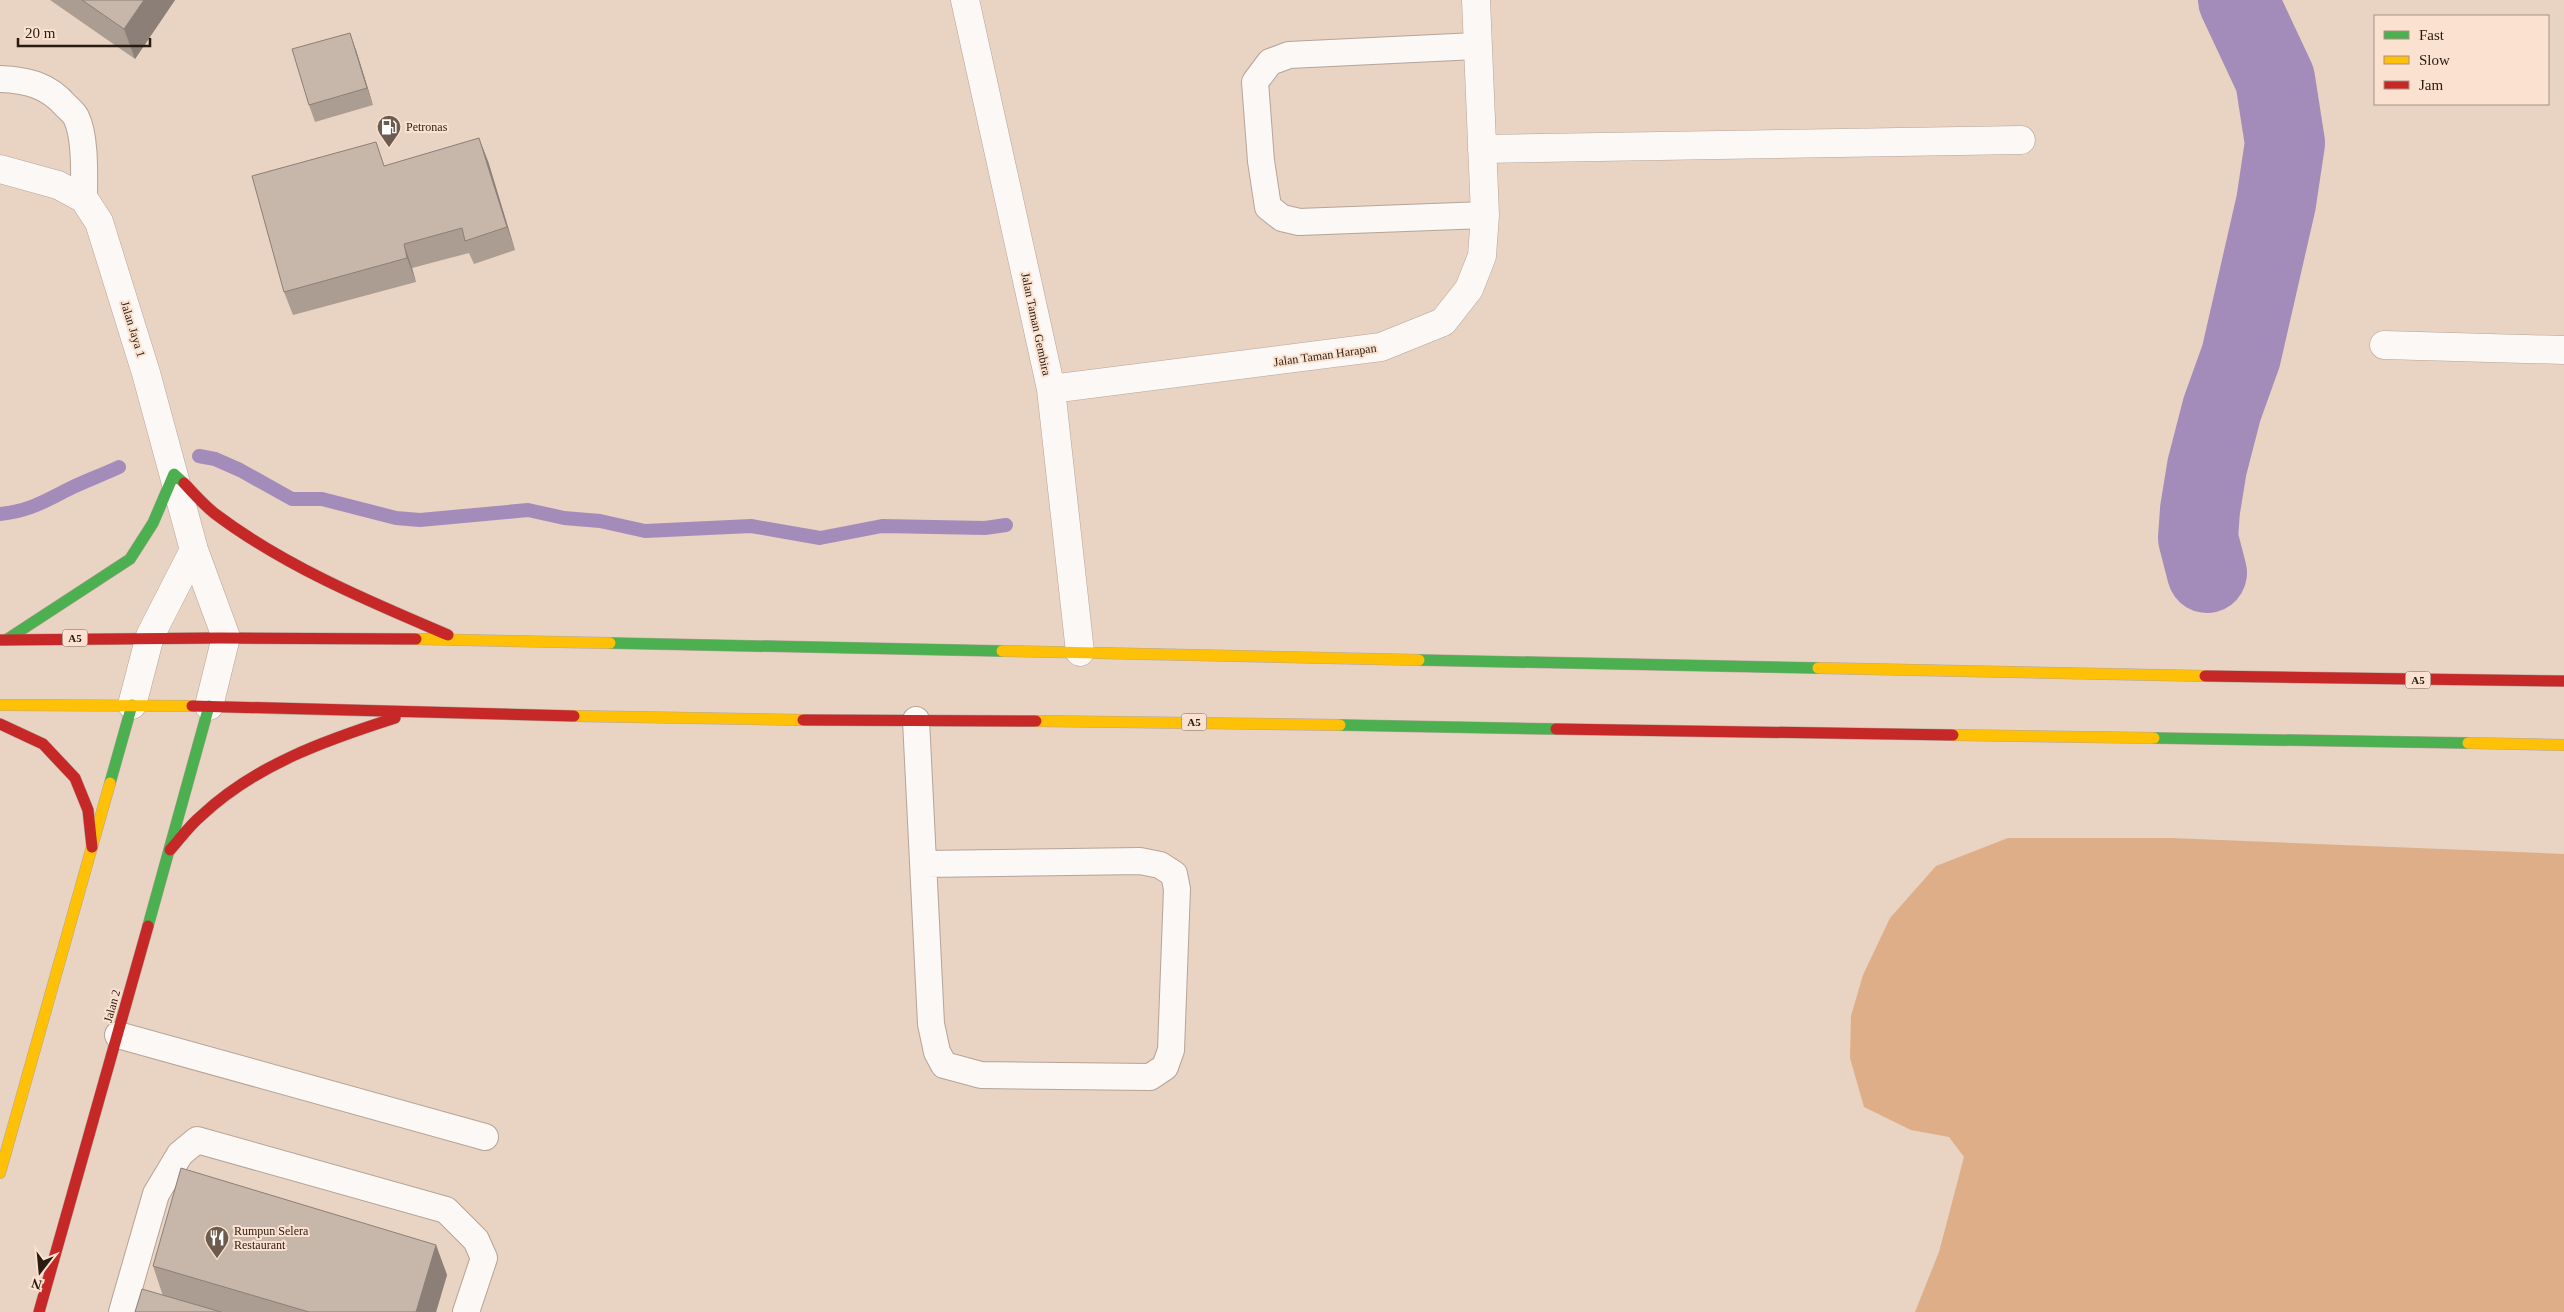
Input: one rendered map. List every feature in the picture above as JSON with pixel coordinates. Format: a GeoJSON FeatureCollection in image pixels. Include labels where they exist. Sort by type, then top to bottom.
{"type":"FeatureCollection","features":[{"type":"Feature","properties":{"kind":"main road"},"geometry":{"type":"LineString","coordinates":[[3,640],[130,559],[153,523],[174,474],[213,512],[264,546],[358,597],[461,641]]}},
{"type":"Feature","properties":{"kind":"main road","name":"A5"},"geometry":{"type":"LineString","coordinates":[[3,640],[150,636],[226,637],[1080,652],[2272,678],[2564,681]]}},
{"type":"Feature","properties":{"kind":"main road","name":"A5"},"geometry":{"type":"LineString","coordinates":[[0,705],[209,706],[682,719],[916,720],[2564,745]]}},
{"type":"Feature","properties":{"kind":"main road"},"geometry":{"type":"LineString","coordinates":[[0,1173],[132,705]]}},
{"type":"Feature","properties":{"kind":"main road","name":"Jalan 2"},"geometry":{"type":"LineString","coordinates":[[39,1312],[209,706]]}},
{"type":"Feature","properties":{"kind":"main road"},"geometry":{"type":"LineString","coordinates":[[170,850],[205,811],[280,760],[324,741],[414,712]]}},
{"type":"Feature","properties":{"kind":"main road"},"geometry":{"type":"LineString","coordinates":[[0,724],[43,744],[75,778],[88,810],[92,847]]}},
{"type":"Feature","properties":{"kind":"street","name":"Jalan Taman Gembira"},"geometry":{"type":"LineString","coordinates":[[965,0],[1051,389],[1080,652]]}},
{"type":"Feature","properties":{"kind":"street","name":"Jalan Taman Harapan"},"geometry":{"type":"LineString","coordinates":[[1051,389],[1381,348],[1443,322],[1469,290],[1482,256],[1485,215],[1476,46],[1476,0]]}},
{"type":"Feature","properties":{"kind":"street"},"geometry":{"type":"LineString","coordinates":[[1482,149],[2021,140]]}},
{"type":"Feature","properties":{"kind":"street"},"geometry":{"type":"LineString","coordinates":[[0,169],[58,186],[84,199]]}},
{"type":"Feature","properties":{"kind":"street","name":"Jalan Jaya 1"},"geometry":{"type":"LineString","coordinates":[[84,199],[99,222],[132,323],[194,550],[226,637]]}},
{"type":"Feature","properties":{"kind":"street"},"geometry":{"type":"LineString","coordinates":[[2384,345],[2564,350]]}},
{"type":"Feature","properties":{"kind":"street"},"geometry":{"type":"LineString","coordinates":[[132,705],[150,636],[194,550]]}},
{"type":"Feature","properties":{"kind":"street"},"geometry":{"type":"LineString","coordinates":[[209,706],[226,637]]}},
{"type":"Feature","properties":{"kind":"lane"},"geometry":{"type":"LineString","coordinates":[[1476,46],[1289,55],[1270,62],[1255,82],[1261,161],[1268,207],[1282,218],[1308,221],[1485,215]]}},
{"type":"Feature","properties":{"kind":"lane"},"geometry":{"type":"LineString","coordinates":[[0,79],[19,80],[43,86],[60,98],[76,118],[84,154],[84,199]]}},
{"type":"Feature","properties":{"kind":"lane"},"geometry":{"type":"LineString","coordinates":[[916,720],[931,1024],[937,1052],[944,1065],[981,1075],[1110,1077],[1150,1077],[1165,1067],[1171,1050],[1177,889],[1174,874],[1160,865],[1140,861],[924,864]]}},
{"type":"Feature","properties":{"kind":"lane"},"geometry":{"type":"LineString","coordinates":[[118,1035],[485,1137]]}},
{"type":"Feature","properties":{"kind":"lane"},"geometry":{"type":"LineString","coordinates":[[122,1312],[156,1194],[180,1154],[196,1140],[446,1210],[476,1240],[484,1258],[466,1312]]}},
{"type":"Feature","properties":{"kind":"shaded area"},"geometry":{"type":"Polygon","coordinates":[[[2008,838],[2171,838],[2564,854],[2564,1312],[1915,1312],[1939,1252],[1964,1157],[1949,1137],[1911,1130],[1864,1107],[1850,1058],[1851,1016],[1863,975],[1890,918],[1936,866],[2008,838]]]}},
{"type":"Feature","properties":{"kind":"building"},"geometry":{"type":"Polygon","coordinates":[[[82,0],[144,0],[124,29],[82,0]]]}},
{"type":"Feature","properties":{"kind":"building"},"geometry":{"type":"Polygon","coordinates":[[[350,33],[367,88],[309,105],[292,49],[350,33]]]}},
{"type":"Feature","properties":{"kind":"building"},"geometry":{"type":"Polygon","coordinates":[[[479,138],[507,227],[465,241],[462,228],[404,244],[407,258],[284,292],[252,176],[376,142],[384,166],[479,138]]]}},
{"type":"Feature","properties":{"kind":"building"},"geometry":{"type":"Polygon","coordinates":[[[181,1168],[436,1245],[416,1312],[309,1312],[153,1266],[181,1168]]]}},
{"type":"Feature","properties":{"kind":"building"},"geometry":{"type":"Polygon","coordinates":[[[142,1289],[221,1312],[135,1312],[142,1289]]]}},
{"type":"Feature","properties":{"kind":"waterway"},"geometry":{"type":"LineString","coordinates":[[2207,573],[2198,538],[2200,510],[2207,467],[2222,409],[2241,356],[2276,203],[2285,143],[2275,79],[2238,0]]}},
{"type":"Feature","properties":{"kind":"waterway"},"geometry":{"type":"LineString","coordinates":[[199,456],[215,459],[240,470],[292,499],[322,499],[396,518],[420,520],[528,510],[564,518],[600,521],[645,531],[751,526],[820,538],[882,526],[985,528],[1006,525]]}},
{"type":"Feature","properties":{"kind":"waterway"},"geometry":{"type":"LineString","coordinates":[[0,514],[11,513],[38,504],[119,467]]}},
{"type":"Feature","properties":{"kind":"traffic: fast"},"geometry":{"type":"LineString","coordinates":[[6,640],[130,559],[153,523],[174,474],[184,483]]}},
{"type":"Feature","properties":{"kind":"traffic: fast"},"geometry":{"type":"LineString","coordinates":[[610,643],[1002,651]]}},
{"type":"Feature","properties":{"kind":"traffic: fast"},"geometry":{"type":"LineString","coordinates":[[1419,660],[1818,668]]}},
{"type":"Feature","properties":{"kind":"traffic: fast"},"geometry":{"type":"LineString","coordinates":[[110,783],[132,705]]}},
{"type":"Feature","properties":{"kind":"traffic: fast"},"geometry":{"type":"LineString","coordinates":[[148,926],[209,706]]}},
{"type":"Feature","properties":{"kind":"traffic: fast"},"geometry":{"type":"LineString","coordinates":[[1340,725],[1556,729]]}},
{"type":"Feature","properties":{"kind":"traffic: fast"},"geometry":{"type":"LineString","coordinates":[[2154,738],[2468,743]]}},
{"type":"Feature","properties":{"kind":"traffic: slow"},"geometry":{"type":"LineString","coordinates":[[416,639],[610,643]]}},
{"type":"Feature","properties":{"kind":"traffic: slow"},"geometry":{"type":"LineString","coordinates":[[1002,651],[1419,660]]}},
{"type":"Feature","properties":{"kind":"traffic: slow"},"geometry":{"type":"LineString","coordinates":[[1818,668],[2205,676]]}},
{"type":"Feature","properties":{"kind":"traffic: slow"},"geometry":{"type":"LineString","coordinates":[[0,705],[192,706]]}},
{"type":"Feature","properties":{"kind":"traffic: slow"},"geometry":{"type":"LineString","coordinates":[[574,716],[803,720]]}},
{"type":"Feature","properties":{"kind":"traffic: slow"},"geometry":{"type":"LineString","coordinates":[[1036,721],[1340,725]]}},
{"type":"Feature","properties":{"kind":"traffic: slow"},"geometry":{"type":"LineString","coordinates":[[1953,735],[2154,738]]}},
{"type":"Feature","properties":{"kind":"traffic: slow"},"geometry":{"type":"LineString","coordinates":[[2468,743],[2564,745]]}},
{"type":"Feature","properties":{"kind":"traffic: slow"},"geometry":{"type":"LineString","coordinates":[[0,1173],[110,783]]}},
{"type":"Feature","properties":{"kind":"traffic: jam"},"geometry":{"type":"LineString","coordinates":[[184,483],[214,513],[269,550],[327,581],[448,635]]}},
{"type":"Feature","properties":{"kind":"traffic: jam"},"geometry":{"type":"LineString","coordinates":[[0,640],[416,639]]}},
{"type":"Feature","properties":{"kind":"traffic: jam"},"geometry":{"type":"LineString","coordinates":[[2205,676],[2564,681]]}},
{"type":"Feature","properties":{"kind":"traffic: jam"},"geometry":{"type":"LineString","coordinates":[[192,706],[574,716]]}},
{"type":"Feature","properties":{"kind":"traffic: jam"},"geometry":{"type":"LineString","coordinates":[[170,850],[192,824],[244,782],[292,756],[343,735],[395,718]]}},
{"type":"Feature","properties":{"kind":"traffic: jam"},"geometry":{"type":"LineString","coordinates":[[803,720],[1036,721]]}},
{"type":"Feature","properties":{"kind":"traffic: jam"},"geometry":{"type":"LineString","coordinates":[[0,724],[43,744],[75,778],[88,810],[92,847]]}},
{"type":"Feature","properties":{"kind":"traffic: jam"},"geometry":{"type":"LineString","coordinates":[[1556,729],[1953,735]]}},
{"type":"Feature","properties":{"kind":"traffic: jam"},"geometry":{"type":"LineString","coordinates":[[39,1312],[148,926]]}},
{"type":"Feature","properties":{"kind":"place","name":"Petronas"},"geometry":{"type":"Point","coordinates":[389,148]}},
{"type":"Feature","properties":{"kind":"place","name":"Rumpun Selera Restaurant"},"geometry":{"type":"Point","coordinates":[217,1259]}}]}
